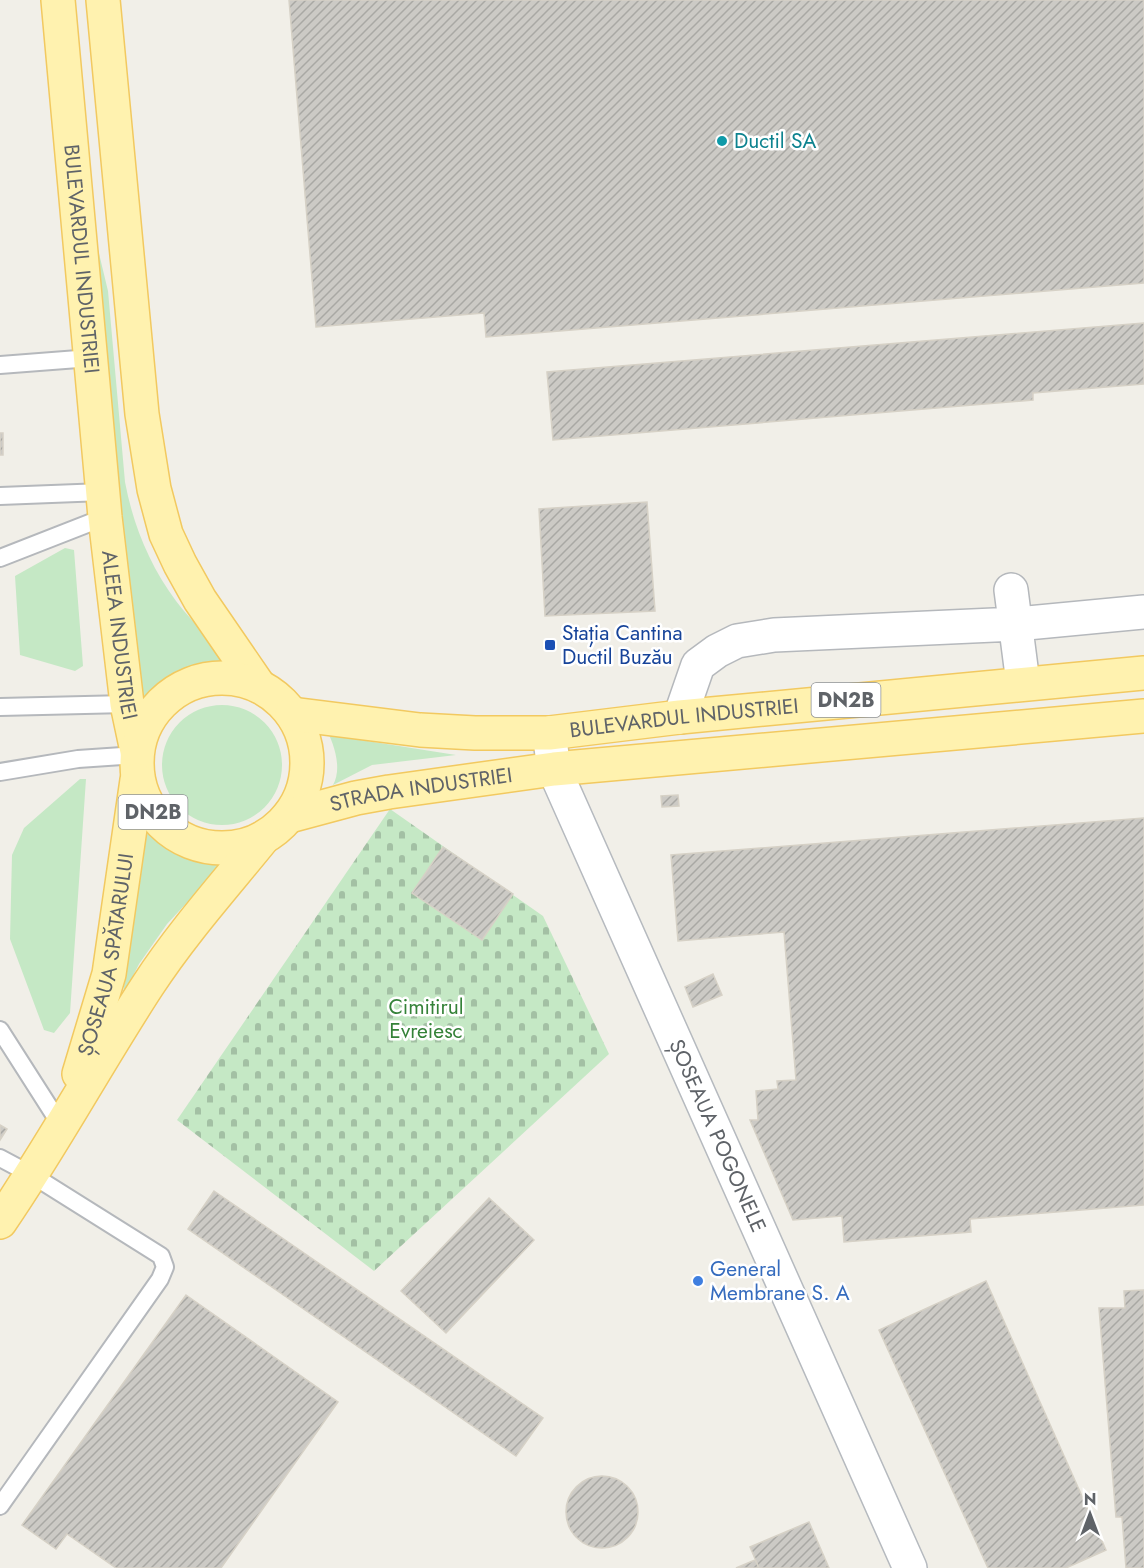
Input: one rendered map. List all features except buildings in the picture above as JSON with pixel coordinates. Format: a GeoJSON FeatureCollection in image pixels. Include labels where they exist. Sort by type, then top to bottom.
{"type":"FeatureCollection","features":[{"type":"Feature","properties":{"kind":"main road","name":"BULEVARDUL INDUSTRIEI"},"geometry":{"type":"LineString","coordinates":[[58,0],[104,505]]}},
{"type":"Feature","properties":{"kind":"main road"},"geometry":{"type":"LineString","coordinates":[[103,0],[142,414],[154,489],[166,534],[180,564],[200,600],[259,686]]}},
{"type":"Feature","properties":{"kind":"main road","name":"ALEEA INDUSTRIEI"},"geometry":{"type":"LineString","coordinates":[[104,505],[126,704],[137,762]]}},
{"type":"Feature","properties":{"kind":"main road"},"geometry":{"type":"LineString","coordinates":[[1011,590],[1023,683]]}},
{"type":"Feature","properties":{"kind":"main road"},"geometry":{"type":"LineString","coordinates":[[680,717],[698,665],[717,651],[737,641],[774,635],[1016,624],[1144,612]]}},
{"type":"Feature","properties":{"kind":"main road","name":"BULEVARDUL INDUSTRIEI"},"geometry":{"type":"LineString","coordinates":[[549,733],[680,717],[1144,672]]}},
{"type":"Feature","properties":{"kind":"main road","name":"ȘOSEAUA SPĂTARULUI"},"geometry":{"type":"LineString","coordinates":[[62,1127],[109,974],[137,762],[144,729],[159,706],[180,689],[206,680],[233,679],[259,686],[277,698],[292,714],[304,739],[308,765],[302,792],[289,816],[278,828],[263,838],[238,847],[212,848],[186,840],[164,826],[148,805],[137,762]]}},
{"type":"Feature","properties":{"kind":"main road","name":"STRADA INDUSTRIEI"},"geometry":{"type":"LineString","coordinates":[[292,714],[420,730],[549,733]]}},
{"type":"Feature","properties":{"kind":"main road","name":"BULEVARDUL INDUSTRIEI"},"geometry":{"type":"LineString","coordinates":[[554,769],[1144,716]]}},
{"type":"Feature","properties":{"kind":"main road","name":"ȘOSEAUA POGONELE"},"geometry":{"type":"LineString","coordinates":[[549,733],[554,769],[910,1568]]}},
{"type":"Feature","properties":{"kind":"main road","name":"STRADA INDUSTRIEI"},"geometry":{"type":"LineString","coordinates":[[289,816],[356,798],[389,792],[554,769]]}},
{"type":"Feature","properties":{"kind":"main road","name":"ȘOSEAUA SPĂTARULUI"},"geometry":{"type":"LineString","coordinates":[[0,1221],[32,1175],[149,984],[263,838]]}},
{"type":"Feature","properties":{"kind":"lane"},"geometry":{"type":"LineString","coordinates":[[0,365],[91,358]]}},
{"type":"Feature","properties":{"kind":"lane"},"geometry":{"type":"LineString","coordinates":[[0,496],[104,505]]}},
{"type":"Feature","properties":{"kind":"lane"},"geometry":{"type":"LineString","coordinates":[[0,558],[104,505]]}},
{"type":"Feature","properties":{"kind":"lane"},"geometry":{"type":"LineString","coordinates":[[0,706],[126,704]]}},
{"type":"Feature","properties":{"kind":"lane"},"geometry":{"type":"LineString","coordinates":[[0,772],[78,759],[137,762]]}},
{"type":"Feature","properties":{"kind":"lane"},"geometry":{"type":"LineString","coordinates":[[0,1030],[62,1127]]}},
{"type":"Feature","properties":{"kind":"lane"},"geometry":{"type":"LineString","coordinates":[[0,1158],[32,1175],[161,1256],[165,1268],[160,1279],[0,1506]]}},
{"type":"Feature","properties":{"kind":"green space"},"geometry":{"type":"Polygon","coordinates":[[[90,216],[108,291],[125,482],[133,514],[144,544],[167,588],[199,628],[240,670],[197,677],[170,687],[148,705],[140,717],[90,216]]]}},
{"type":"Feature","properties":{"kind":"green space"},"geometry":{"type":"Polygon","coordinates":[[[65,548],[74,550],[83,666],[75,671],[20,655],[15,576],[65,548]]]}},
{"type":"Feature","properties":{"kind":"green space"},"geometry":{"type":"Polygon","coordinates":[[[222,705],[245,710],[264,723],[277,742],[282,765],[277,788],[264,807],[245,820],[222,825],[199,820],[180,807],[167,788],[162,765],[167,742],[180,723],[199,710],[222,705]]]}},
{"type":"Feature","properties":{"kind":"green space"},"geometry":{"type":"Polygon","coordinates":[[[325,726],[361,740],[456,755],[372,765],[333,785],[337,763],[334,747],[325,726]]]}},
{"type":"Feature","properties":{"kind":"green space"},"geometry":{"type":"Polygon","coordinates":[[[80,779],[86,779],[70,1013],[54,1033],[44,1030],[10,939],[12,855],[24,828],[80,779]]]}},
{"type":"Feature","properties":{"kind":"green space","name":"Cimitirul Evreiesc"},"geometry":{"type":"Polygon","coordinates":[[[390,809],[543,916],[609,1054],[374,1271],[177,1120],[390,809]]]}},
{"type":"Feature","properties":{"kind":"green space"},"geometry":{"type":"Polygon","coordinates":[[[142,815],[162,834],[182,847],[205,854],[233,853],[167,924],[139,964],[123,996],[142,815]]]}},
{"type":"Feature","properties":{"kind":"place","name":"Ductil SA"},"geometry":{"type":"Point","coordinates":[722,141]}},
{"type":"Feature","properties":{"kind":"place","name":"Stația Cantina Ductil Buzău"},"geometry":{"type":"Point","coordinates":[550,645]}},
{"type":"Feature","properties":{"kind":"place","name":"General Membrane S. A"},"geometry":{"type":"Point","coordinates":[698,1281]}}]}
